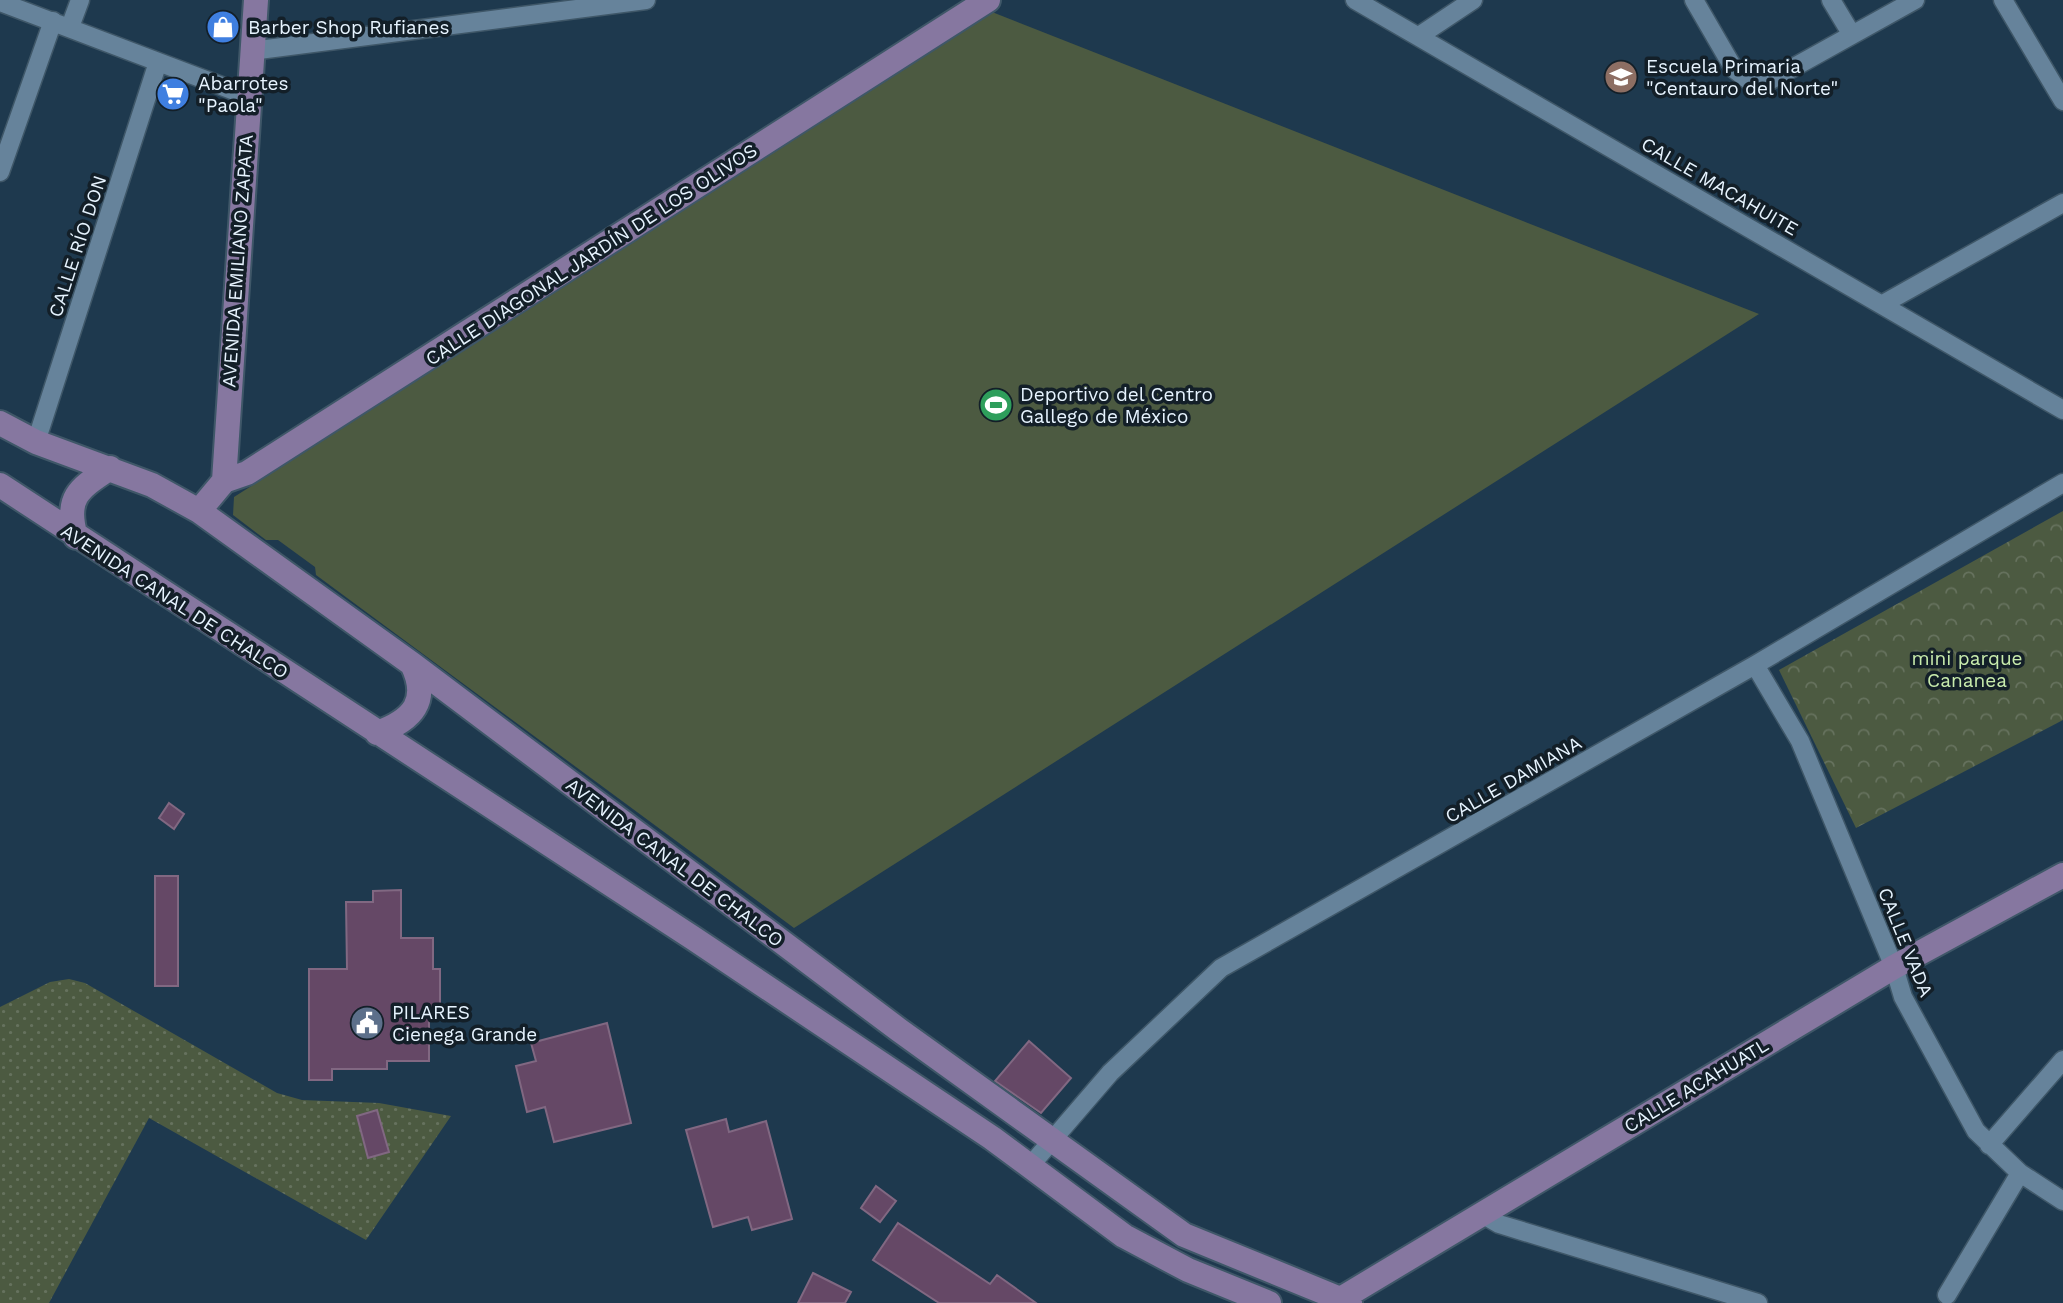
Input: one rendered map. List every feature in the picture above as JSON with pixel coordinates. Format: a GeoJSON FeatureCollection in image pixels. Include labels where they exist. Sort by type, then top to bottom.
{"type":"FeatureCollection","features":[{"type":"Feature","properties":{"kind":"main road","name":"AVENIDA EMILIANO ZAPATA"},"geometry":{"type":"LineString","coordinates":[[224,481],[256,0]]}},
{"type":"Feature","properties":{"kind":"main road","name":"CALLE DIAGONAL JARDÍN DE LOS OLIVOS"},"geometry":{"type":"LineString","coordinates":[[199,511],[224,481],[247,474],[988,0]]}},
{"type":"Feature","properties":{"kind":"main road","name":"AVENIDA CANAL DE CHALCO"},"geometry":{"type":"LineString","coordinates":[[0,423],[36,442],[152,485],[199,511],[412,664],[780,941],[1184,1235],[1340,1302]]}},
{"type":"Feature","properties":{"kind":"main road"},"geometry":{"type":"LineString","coordinates":[[76,537],[72,505],[80,488],[110,468]]}},
{"type":"Feature","properties":{"kind":"main road","name":"AVENIDA CANAL DE CHALCO"},"geometry":{"type":"LineString","coordinates":[[0,485],[704,945],[992,1138],[1124,1236],[1188,1270],[1269,1303]]}},
{"type":"Feature","properties":{"kind":"main road"},"geometry":{"type":"LineString","coordinates":[[377,733],[402,724],[415,706],[421,683],[412,664]]}},
{"type":"Feature","properties":{"kind":"main road","name":"CALLE ACAHUATL"},"geometry":{"type":"LineString","coordinates":[[1340,1302],[1480,1213],[1894,967],[2063,875]]}},
{"type":"Feature","properties":{"kind":"street"},"geometry":{"type":"LineString","coordinates":[[0,172],[61,24],[80,0]]}},
{"type":"Feature","properties":{"kind":"street"},"geometry":{"type":"LineString","coordinates":[[251,51],[646,0]]}},
{"type":"Feature","properties":{"kind":"street","name":"CALLE MACAHUITE"},"geometry":{"type":"LineString","coordinates":[[1355,0],[2063,410]]}},
{"type":"Feature","properties":{"kind":"street"},"geometry":{"type":"LineString","coordinates":[[1419,36],[1473,0]]}},
{"type":"Feature","properties":{"kind":"street"},"geometry":{"type":"LineString","coordinates":[[1694,0],[1734,69],[1751,82],[1771,80],[1915,0]]}},
{"type":"Feature","properties":{"kind":"street"},"geometry":{"type":"LineString","coordinates":[[1831,0],[1852,35]]}},
{"type":"Feature","properties":{"kind":"street"},"geometry":{"type":"LineString","coordinates":[[2003,0],[2063,101]]}},
{"type":"Feature","properties":{"kind":"street"},"geometry":{"type":"LineString","coordinates":[[0,2],[248,96]]}},
{"type":"Feature","properties":{"kind":"street","name":"CALLE RÍO DON"},"geometry":{"type":"LineString","coordinates":[[36,442],[158,62]]}},
{"type":"Feature","properties":{"kind":"street"},"geometry":{"type":"LineString","coordinates":[[1883,304],[2063,203]]}},
{"type":"Feature","properties":{"kind":"street","name":"CALLE DAMIANA"},"geometry":{"type":"LineString","coordinates":[[1029,1167],[1110,1073],[1222,968],[1755,665],[2063,483]]}},
{"type":"Feature","properties":{"kind":"street","name":"CALLE VADA"},"geometry":{"type":"LineString","coordinates":[[1755,665],[1800,741],[1910,1010],[1976,1131],[2020,1173],[2063,1201]]}},
{"type":"Feature","properties":{"kind":"street"},"geometry":{"type":"LineString","coordinates":[[1989,1145],[2062,1061]]}},
{"type":"Feature","properties":{"kind":"street"},"geometry":{"type":"LineString","coordinates":[[1947,1295],[2020,1173]]}},
{"type":"Feature","properties":{"kind":"street"},"geometry":{"type":"LineString","coordinates":[[1480,1213],[1499,1224],[1758,1303]]}},
{"type":"Feature","properties":{"kind":"green space","name":"Deportivo del Centro Gallego de México"},"geometry":{"type":"Polygon","coordinates":[[[992,12],[1759,314],[794,928],[316,575],[315,567],[278,540],[266,540],[233,515],[234,497],[992,12]]]}},
{"type":"Feature","properties":{"kind":"green space","name":"mini parque Cananea"},"geometry":{"type":"Polygon","coordinates":[[[2063,511],[2063,720],[1856,828],[1779,670],[2063,511]]]}},
{"type":"Feature","properties":{"kind":"green space"},"geometry":{"type":"Polygon","coordinates":[[[69,979],[85,983],[277,1093],[302,1100],[379,1103],[451,1116],[366,1240],[149,1118],[49,1303],[0,1303],[0,1007],[50,982],[69,979]]]}},
{"type":"Feature","properties":{"kind":"building"},"geometry":{"type":"Polygon","coordinates":[[[169,803],[184,814],[174,829],[159,818],[169,803]]]}},
{"type":"Feature","properties":{"kind":"building"},"geometry":{"type":"Polygon","coordinates":[[[155,876],[178,876],[178,986],[155,986],[155,876]]]}},
{"type":"Feature","properties":{"kind":"building"},"geometry":{"type":"Polygon","coordinates":[[[401,890],[401,938],[433,938],[433,969],[440,969],[440,1019],[429,1019],[429,1061],[387,1061],[387,1069],[332,1069],[332,1080],[309,1080],[309,969],[347,969],[346,902],[373,902],[373,891],[401,890]]]}},
{"type":"Feature","properties":{"kind":"building"},"geometry":{"type":"Polygon","coordinates":[[[607,1023],[631,1123],[554,1142],[545,1107],[527,1112],[516,1066],[536,1061],[531,1043],[607,1023]]]}},
{"type":"Feature","properties":{"kind":"building"},"geometry":{"type":"Polygon","coordinates":[[[1029,1041],[1071,1078],[1041,1113],[995,1081],[1029,1041]]]}},
{"type":"Feature","properties":{"kind":"building"},"geometry":{"type":"Polygon","coordinates":[[[377,1110],[389,1152],[368,1158],[357,1116],[377,1110]]]}},
{"type":"Feature","properties":{"kind":"building"},"geometry":{"type":"Polygon","coordinates":[[[726,1119],[729,1132],[766,1121],[792,1219],[752,1230],[748,1217],[713,1227],[686,1130],[726,1119]]]}},
{"type":"Feature","properties":{"kind":"building"},"geometry":{"type":"Polygon","coordinates":[[[876,1186],[896,1201],[880,1222],[861,1208],[876,1186]]]}},
{"type":"Feature","properties":{"kind":"building"},"geometry":{"type":"Polygon","coordinates":[[[898,1223],[990,1284],[997,1275],[1036,1303],[939,1303],[873,1260],[898,1223]]]}},
{"type":"Feature","properties":{"kind":"building"},"geometry":{"type":"Polygon","coordinates":[[[813,1273],[851,1292],[845,1303],[798,1303],[813,1273]]]}},
{"type":"Feature","properties":{"kind":"place","name":"Barber Shop Rufianes"},"geometry":{"type":"Point","coordinates":[223,27]}},
{"type":"Feature","properties":{"kind":"place","name":"Escuela Primaria \"Centauro del Norte\""},"geometry":{"type":"Point","coordinates":[1621,77]}},
{"type":"Feature","properties":{"kind":"place","name":"Abarrotes \"Paola\""},"geometry":{"type":"Point","coordinates":[173,94]}},
{"type":"Feature","properties":{"kind":"place","name":"Deportivo del Centro Gallego de México"},"geometry":{"type":"Point","coordinates":[996,405]}},
{"type":"Feature","properties":{"kind":"place","name":"PILARES Cienega Grande"},"geometry":{"type":"Point","coordinates":[367,1023]}}]}
